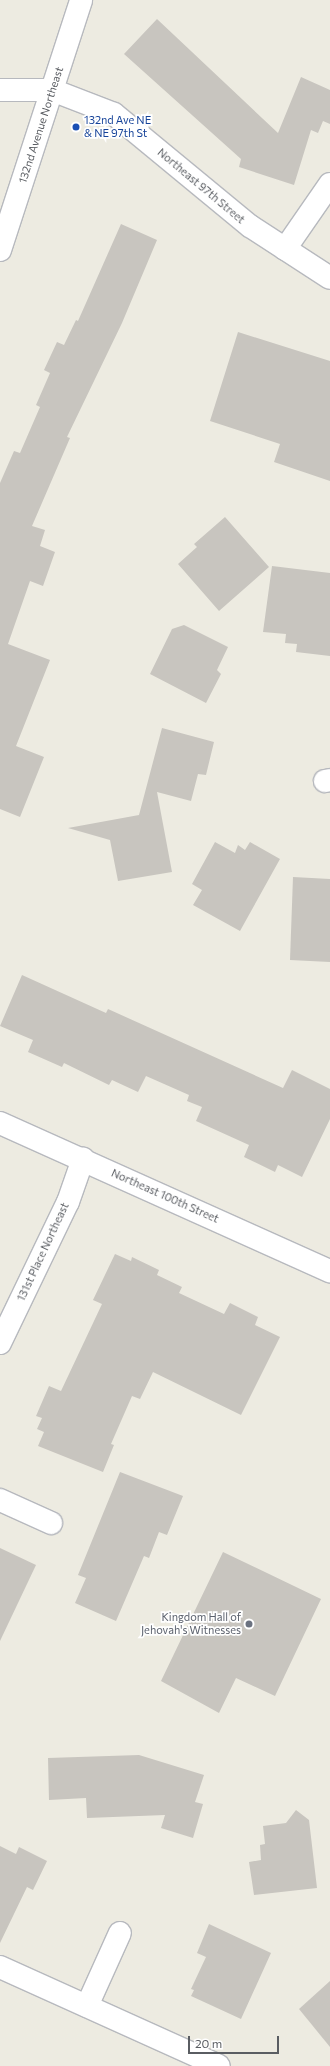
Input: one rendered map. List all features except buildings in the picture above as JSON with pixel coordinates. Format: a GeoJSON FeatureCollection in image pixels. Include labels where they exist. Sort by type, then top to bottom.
{"type":"FeatureCollection","features":[{"type":"Feature","properties":{"kind":"street","name":"132nd Avenue Northeast"},"geometry":{"type":"LineString","coordinates":[[0,250],[82,0]]}},
{"type":"Feature","properties":{"kind":"street","name":"Northeast 97th Street"},"geometry":{"type":"LineString","coordinates":[[0,90],[52,90],[114,114],[250,226],[330,278]]}},
{"type":"Feature","properties":{"kind":"street"},"geometry":{"type":"LineString","coordinates":[[285,249],[330,184]]}},
{"type":"Feature","properties":{"kind":"street","name":"Northeast 100th Street"},"geometry":{"type":"LineString","coordinates":[[0,1123],[330,1271]]}},
{"type":"Feature","properties":{"kind":"street","name":"131st Place Northeast"},"geometry":{"type":"LineString","coordinates":[[0,1343],[68,1202],[83,1159]]}},
{"type":"Feature","properties":{"kind":"street"},"geometry":{"type":"LineString","coordinates":[[0,1500],[51,1523]]}},
{"type":"Feature","properties":{"kind":"street"},"geometry":{"type":"LineString","coordinates":[[87,2006],[120,1933]]}},
{"type":"Feature","properties":{"kind":"street"},"geometry":{"type":"LineString","coordinates":[[0,1967],[219,2066]]}},
{"type":"Feature","properties":{"kind":"place","name":"132nd Ave NE & NE 97th St"},"geometry":{"type":"Point","coordinates":[76,127]}},
{"type":"Feature","properties":{"kind":"place","name":"Kingdom Hall of Jehovah's Witnesses"},"geometry":{"type":"Point","coordinates":[249,1624]}}]}
